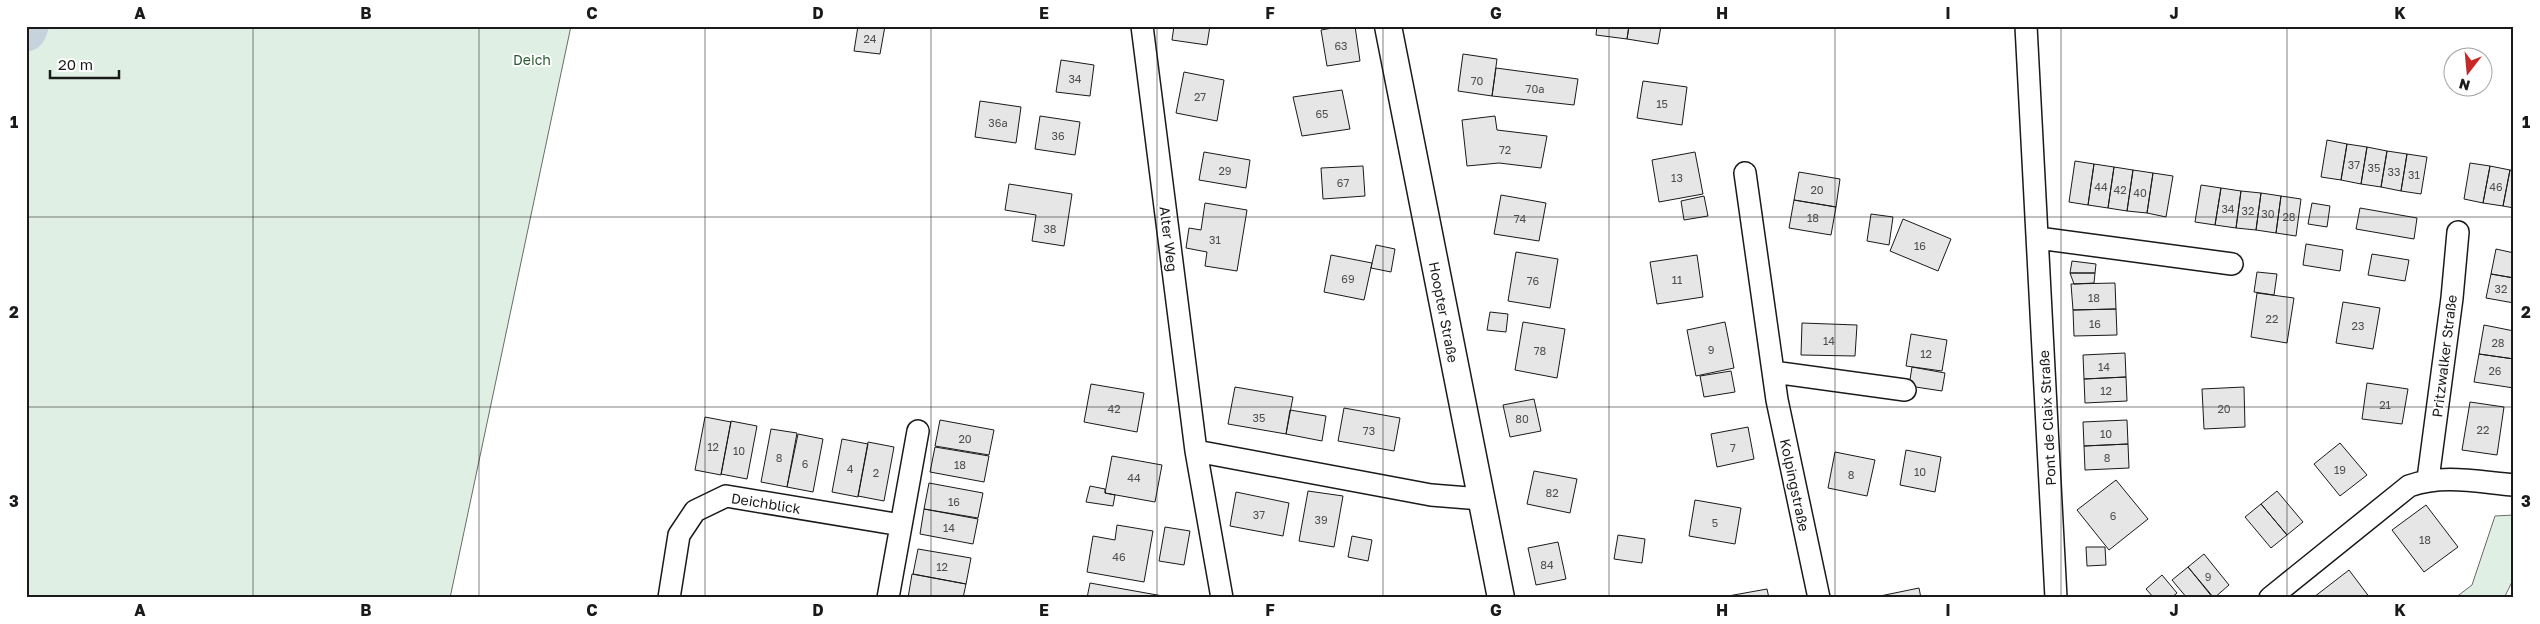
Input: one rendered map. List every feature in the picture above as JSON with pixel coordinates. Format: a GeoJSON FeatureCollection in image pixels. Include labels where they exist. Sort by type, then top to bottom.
{"type":"FeatureCollection","features":[{"type":"Feature","properties":{"kind":"street","name":"Alter Weg"},"geometry":{"type":"LineString","coordinates":[[1142,26],[1196,451],[1222,598]]}},
{"type":"Feature","properties":{"kind":"street","name":"Hoopter Straße"},"geometry":{"type":"LineString","coordinates":[[1388,26],[1501,598]]}},
{"type":"Feature","properties":{"kind":"street","name":"Pont de Claix Straße"},"geometry":{"type":"LineString","coordinates":[[2026,26],[2056,598]]}},
{"type":"Feature","properties":{"kind":"street","name":"Kolpingstraße"},"geometry":{"type":"LineString","coordinates":[[1745,173],[1777,400],[1818,598]]}},
{"type":"Feature","properties":{"kind":"street","name":"Pritzwalker Straße"},"geometry":{"type":"LineString","coordinates":[[2428,479],[2452,298],[2458,232]]}},
{"type":"Feature","properties":{"kind":"street"},"geometry":{"type":"LineString","coordinates":[[2038,238],[2232,264]]}},
{"type":"Feature","properties":{"kind":"street"},"geometry":{"type":"LineString","coordinates":[[1774,372],[1905,390]]}},
{"type":"Feature","properties":{"kind":"street"},"geometry":{"type":"LineString","coordinates":[[888,598],[918,431]]}},
{"type":"Feature","properties":{"kind":"street"},"geometry":{"type":"LineString","coordinates":[[1196,451],[1431,494],[1481,499]]}},
{"type":"Feature","properties":{"kind":"street"},"geometry":{"type":"LineString","coordinates":[[2270,598],[2409,486],[2428,479],[2514,485]]}},
{"type":"Feature","properties":{"kind":"street","name":"Deichblick"},"geometry":{"type":"LineString","coordinates":[[669,598],[679,535],[695,511],[726,496],[901,525]]}},
{"type":"Feature","properties":{"kind":"green space","name":"Deich"},"geometry":{"type":"Polygon","coordinates":[[[26,26],[571,26],[450,598],[26,598],[26,26]]]}},
{"type":"Feature","properties":{"kind":"green space"},"geometry":{"type":"Polygon","coordinates":[[[2514,515],[2514,578],[2504,598],[2455,598],[2472,585],[2495,516],[2514,515]]]}},
{"type":"Feature","properties":{"kind":"building"},"geometry":{"type":"Polygon","coordinates":[[[858,26],[885,26],[880,54],[854,51],[858,26]]]}},
{"type":"Feature","properties":{"kind":"building"},"geometry":{"type":"Polygon","coordinates":[[[1174,26],[1210,26],[1207,45],[1172,40],[1174,26]]]}},
{"type":"Feature","properties":{"kind":"building"},"geometry":{"type":"Polygon","coordinates":[[[1355,26],[1360,61],[1327,66],[1321,30],[1355,26]]]}},
{"type":"Feature","properties":{"kind":"building"},"geometry":{"type":"Polygon","coordinates":[[[1597,26],[1629,26],[1627,39],[1596,35],[1597,26]]]}},
{"type":"Feature","properties":{"kind":"building"},"geometry":{"type":"Polygon","coordinates":[[[1629,26],[1661,26],[1658,44],[1627,39],[1629,26]]]}},
{"type":"Feature","properties":{"kind":"building"},"geometry":{"type":"Polygon","coordinates":[[[1463,54],[1497,59],[1492,96],[1458,91],[1463,54]]]}},
{"type":"Feature","properties":{"kind":"building"},"geometry":{"type":"Polygon","coordinates":[[[1061,60],[1094,65],[1090,96],[1056,92],[1061,60]]]}},
{"type":"Feature","properties":{"kind":"building"},"geometry":{"type":"Polygon","coordinates":[[[1496,68],[1578,79],[1574,105],[1492,96],[1496,68]]]}},
{"type":"Feature","properties":{"kind":"building"},"geometry":{"type":"Polygon","coordinates":[[[1184,72],[1224,80],[1217,121],[1176,113],[1184,72]]]}},
{"type":"Feature","properties":{"kind":"building"},"geometry":{"type":"Polygon","coordinates":[[[1643,81],[1687,87],[1682,125],[1637,118],[1643,81]]]}},
{"type":"Feature","properties":{"kind":"building"},"geometry":{"type":"Polygon","coordinates":[[[1342,90],[1350,129],[1302,136],[1293,97],[1342,90]]]}},
{"type":"Feature","properties":{"kind":"building"},"geometry":{"type":"Polygon","coordinates":[[[980,101],[1021,107],[1016,143],[975,137],[980,101]]]}},
{"type":"Feature","properties":{"kind":"building"},"geometry":{"type":"Polygon","coordinates":[[[1040,116],[1080,122],[1075,155],[1035,149],[1040,116]]]}},
{"type":"Feature","properties":{"kind":"building"},"geometry":{"type":"Polygon","coordinates":[[[1495,116],[1497,130],[1547,136],[1541,168],[1499,163],[1467,166],[1462,120],[1495,116]]]}},
{"type":"Feature","properties":{"kind":"building"},"geometry":{"type":"Polygon","coordinates":[[[2327,140],[2347,144],[2341,180],[2321,177],[2327,140]]]}},
{"type":"Feature","properties":{"kind":"building"},"geometry":{"type":"Polygon","coordinates":[[[2347,144],[2367,147],[2361,184],[2341,180],[2347,144]]]}},
{"type":"Feature","properties":{"kind":"building"},"geometry":{"type":"Polygon","coordinates":[[[2367,147],[2387,151],[2381,187],[2361,184],[2367,147]]]}},
{"type":"Feature","properties":{"kind":"building"},"geometry":{"type":"Polygon","coordinates":[[[2387,151],[2407,154],[2401,191],[2381,187],[2387,151]]]}},
{"type":"Feature","properties":{"kind":"building"},"geometry":{"type":"Polygon","coordinates":[[[1204,152],[1250,160],[1246,188],[1199,180],[1204,152]]]}},
{"type":"Feature","properties":{"kind":"building"},"geometry":{"type":"Polygon","coordinates":[[[1695,152],[1703,194],[1659,202],[1652,160],[1695,152]]]}},
{"type":"Feature","properties":{"kind":"building"},"geometry":{"type":"Polygon","coordinates":[[[2407,154],[2427,157],[2421,194],[2401,191],[2407,154]]]}},
{"type":"Feature","properties":{"kind":"building"},"geometry":{"type":"Polygon","coordinates":[[[2075,161],[2094,164],[2088,205],[2069,202],[2075,161]]]}},
{"type":"Feature","properties":{"kind":"building"},"geometry":{"type":"Polygon","coordinates":[[[2470,163],[2490,166],[2483,203],[2464,199],[2470,163]]]}},
{"type":"Feature","properties":{"kind":"building"},"geometry":{"type":"Polygon","coordinates":[[[2094,164],[2114,167],[2108,208],[2088,205],[2094,164]]]}},
{"type":"Feature","properties":{"kind":"building"},"geometry":{"type":"Polygon","coordinates":[[[1363,166],[1365,196],[1323,199],[1321,168],[1363,166]]]}},
{"type":"Feature","properties":{"kind":"building"},"geometry":{"type":"Polygon","coordinates":[[[2490,166],[2510,170],[2503,206],[2483,203],[2490,166]]]}},
{"type":"Feature","properties":{"kind":"building"},"geometry":{"type":"Polygon","coordinates":[[[2114,167],[2133,170],[2127,211],[2108,208],[2114,167]]]}},
{"type":"Feature","properties":{"kind":"building"},"geometry":{"type":"Polygon","coordinates":[[[2133,170],[2153,173],[2147,213],[2127,211],[2133,170]]]}},
{"type":"Feature","properties":{"kind":"building"},"geometry":{"type":"Polygon","coordinates":[[[2510,170],[2514,171],[2514,208],[2503,206],[2510,170]]]}},
{"type":"Feature","properties":{"kind":"building"},"geometry":{"type":"Polygon","coordinates":[[[1799,172],[1840,179],[1836,207],[1794,200],[1799,172]]]}},
{"type":"Feature","properties":{"kind":"building"},"geometry":{"type":"Polygon","coordinates":[[[2153,173],[2173,176],[2166,217],[2147,213],[2153,173]]]}},
{"type":"Feature","properties":{"kind":"building"},"geometry":{"type":"Polygon","coordinates":[[[1009,184],[1072,194],[1064,246],[1032,241],[1036,215],[1005,210],[1009,184]]]}},
{"type":"Feature","properties":{"kind":"building"},"geometry":{"type":"Polygon","coordinates":[[[2201,185],[2221,188],[2215,225],[2195,222],[2201,185]]]}},
{"type":"Feature","properties":{"kind":"building"},"geometry":{"type":"Polygon","coordinates":[[[2221,188],[2241,191],[2236,228],[2215,225],[2221,188]]]}},
{"type":"Feature","properties":{"kind":"building"},"geometry":{"type":"Polygon","coordinates":[[[2241,191],[2261,193],[2256,230],[2236,228],[2241,191]]]}},
{"type":"Feature","properties":{"kind":"building"},"geometry":{"type":"Polygon","coordinates":[[[2261,193],[2281,196],[2276,233],[2256,230],[2261,193]]]}},
{"type":"Feature","properties":{"kind":"building"},"geometry":{"type":"Polygon","coordinates":[[[1501,195],[1546,203],[1539,241],[1494,234],[1501,195]]]}},
{"type":"Feature","properties":{"kind":"building"},"geometry":{"type":"Polygon","coordinates":[[[1704,196],[1708,216],[1684,220],[1681,201],[1704,196]]]}},
{"type":"Feature","properties":{"kind":"building"},"geometry":{"type":"Polygon","coordinates":[[[2281,196],[2301,199],[2296,236],[2276,233],[2281,196]]]}},
{"type":"Feature","properties":{"kind":"building"},"geometry":{"type":"Polygon","coordinates":[[[1794,200],[1836,207],[1831,235],[1789,228],[1794,200]]]}},
{"type":"Feature","properties":{"kind":"building"},"geometry":{"type":"Polygon","coordinates":[[[1205,203],[1247,210],[1237,271],[1205,266],[1207,252],[1186,248],[1189,228],[1201,230],[1205,203]]]}},
{"type":"Feature","properties":{"kind":"building"},"geometry":{"type":"Polygon","coordinates":[[[2312,203],[2330,206],[2327,227],[2308,224],[2312,203]]]}},
{"type":"Feature","properties":{"kind":"building"},"geometry":{"type":"Polygon","coordinates":[[[2360,208],[2417,218],[2414,239],[2356,229],[2360,208]]]}},
{"type":"Feature","properties":{"kind":"building"},"geometry":{"type":"Polygon","coordinates":[[[1871,214],[1893,217],[1889,245],[1867,241],[1871,214]]]}},
{"type":"Feature","properties":{"kind":"building"},"geometry":{"type":"Polygon","coordinates":[[[1903,219],[1951,239],[1938,271],[1890,251],[1903,219]]]}},
{"type":"Feature","properties":{"kind":"building"},"geometry":{"type":"Polygon","coordinates":[[[2306,244],[2343,250],[2340,271],[2303,265],[2306,244]]]}},
{"type":"Feature","properties":{"kind":"building"},"geometry":{"type":"Polygon","coordinates":[[[1376,245],[1395,249],[1391,272],[1371,268],[1376,245]]]}},
{"type":"Feature","properties":{"kind":"building"},"geometry":{"type":"Polygon","coordinates":[[[2496,249],[2514,253],[2514,278],[2491,274],[2496,249]]]}},
{"type":"Feature","properties":{"kind":"building"},"geometry":{"type":"Polygon","coordinates":[[[1516,252],[1558,259],[1550,308],[1508,301],[1516,252]]]}},
{"type":"Feature","properties":{"kind":"building"},"geometry":{"type":"Polygon","coordinates":[[[2372,254],[2409,260],[2405,281],[2368,275],[2372,254]]]}},
{"type":"Feature","properties":{"kind":"building"},"geometry":{"type":"Polygon","coordinates":[[[1331,255],[1372,263],[1364,300],[1324,292],[1331,255]]]}},
{"type":"Feature","properties":{"kind":"building"},"geometry":{"type":"Polygon","coordinates":[[[1697,255],[1703,297],[1657,304],[1650,262],[1697,255]]]}},
{"type":"Feature","properties":{"kind":"building"},"geometry":{"type":"Polygon","coordinates":[[[2072,261],[2096,264],[2095,273],[2070,273],[2072,261]]]}},
{"type":"Feature","properties":{"kind":"building"},"geometry":{"type":"Polygon","coordinates":[[[2257,272],[2277,274],[2274,295],[2254,292],[2257,272]]]}},
{"type":"Feature","properties":{"kind":"building"},"geometry":{"type":"Polygon","coordinates":[[[2070,273],[2095,273],[2094,283],[2074,284],[2070,273]]]}},
{"type":"Feature","properties":{"kind":"building"},"geometry":{"type":"Polygon","coordinates":[[[2491,274],[2514,278],[2514,303],[2486,298],[2491,274]]]}},
{"type":"Feature","properties":{"kind":"building"},"geometry":{"type":"Polygon","coordinates":[[[2115,283],[2116,309],[2073,310],[2071,284],[2115,283]]]}},
{"type":"Feature","properties":{"kind":"building"},"geometry":{"type":"Polygon","coordinates":[[[2257,293],[2294,298],[2287,343],[2251,337],[2257,293]]]}},
{"type":"Feature","properties":{"kind":"building"},"geometry":{"type":"Polygon","coordinates":[[[2343,302],[2380,308],[2373,349],[2336,343],[2343,302]]]}},
{"type":"Feature","properties":{"kind":"building"},"geometry":{"type":"Polygon","coordinates":[[[2116,309],[2117,335],[2074,336],[2073,310],[2116,309]]]}},
{"type":"Feature","properties":{"kind":"building"},"geometry":{"type":"Polygon","coordinates":[[[1490,312],[1508,314],[1506,332],[1487,330],[1490,312]]]}},
{"type":"Feature","properties":{"kind":"building"},"geometry":{"type":"Polygon","coordinates":[[[1523,322],[1565,329],[1557,378],[1515,370],[1523,322]]]}},
{"type":"Feature","properties":{"kind":"building"},"geometry":{"type":"Polygon","coordinates":[[[1725,322],[1734,368],[1696,376],[1687,330],[1725,322]]]}},
{"type":"Feature","properties":{"kind":"building"},"geometry":{"type":"Polygon","coordinates":[[[1802,323],[1857,325],[1855,356],[1801,355],[1802,323]]]}},
{"type":"Feature","properties":{"kind":"building"},"geometry":{"type":"Polygon","coordinates":[[[2484,325],[2514,331],[2514,359],[2479,354],[2484,325]]]}},
{"type":"Feature","properties":{"kind":"building"},"geometry":{"type":"Polygon","coordinates":[[[1911,334],[1947,340],[1942,371],[1906,366],[1911,334]]]}},
{"type":"Feature","properties":{"kind":"building"},"geometry":{"type":"Polygon","coordinates":[[[2125,353],[2126,377],[2084,379],[2083,355],[2125,353]]]}},
{"type":"Feature","properties":{"kind":"building"},"geometry":{"type":"Polygon","coordinates":[[[2479,354],[2514,359],[2514,388],[2474,382],[2479,354]]]}},
{"type":"Feature","properties":{"kind":"building"},"geometry":{"type":"Polygon","coordinates":[[[1912,367],[1945,373],[1942,391],[1909,386],[1912,367]]]}},
{"type":"Feature","properties":{"kind":"building"},"geometry":{"type":"Polygon","coordinates":[[[1731,371],[1735,392],[1704,397],[1700,376],[1731,371]]]}},
{"type":"Feature","properties":{"kind":"building"},"geometry":{"type":"Polygon","coordinates":[[[2126,377],[2127,401],[2085,403],[2084,379],[2126,377]]]}},
{"type":"Feature","properties":{"kind":"building"},"geometry":{"type":"Polygon","coordinates":[[[2367,383],[2408,389],[2402,424],[2362,419],[2367,383]]]}},
{"type":"Feature","properties":{"kind":"building"},"geometry":{"type":"Polygon","coordinates":[[[1091,384],[1144,393],[1137,432],[1084,422],[1091,384]]]}},
{"type":"Feature","properties":{"kind":"building"},"geometry":{"type":"Polygon","coordinates":[[[1235,387],[1293,397],[1286,434],[1228,424],[1235,387]]]}},
{"type":"Feature","properties":{"kind":"building"},"geometry":{"type":"Polygon","coordinates":[[[2244,387],[2245,427],[2204,429],[2202,389],[2244,387]]]}},
{"type":"Feature","properties":{"kind":"building"},"geometry":{"type":"Polygon","coordinates":[[[1534,399],[1541,431],[1510,437],[1503,405],[1534,399]]]}},
{"type":"Feature","properties":{"kind":"building"},"geometry":{"type":"Polygon","coordinates":[[[2470,402],[2504,407],[2497,455],[2462,450],[2470,402]]]}},
{"type":"Feature","properties":{"kind":"building"},"geometry":{"type":"Polygon","coordinates":[[[1344,408],[1400,418],[1394,451],[1338,441],[1344,408]]]}},
{"type":"Feature","properties":{"kind":"building"},"geometry":{"type":"Polygon","coordinates":[[[1290,410],[1326,416],[1322,441],[1286,434],[1290,410]]]}},
{"type":"Feature","properties":{"kind":"building"},"geometry":{"type":"Polygon","coordinates":[[[705,417],[731,422],[721,475],[695,470],[705,417]]]}},
{"type":"Feature","properties":{"kind":"building"},"geometry":{"type":"Polygon","coordinates":[[[940,420],[994,430],[989,455],[935,446],[940,420]]]}},
{"type":"Feature","properties":{"kind":"building"},"geometry":{"type":"Polygon","coordinates":[[[2127,420],[2128,444],[2084,446],[2083,422],[2127,420]]]}},
{"type":"Feature","properties":{"kind":"building"},"geometry":{"type":"Polygon","coordinates":[[[731,421],[757,426],[747,479],[721,474],[731,421]]]}},
{"type":"Feature","properties":{"kind":"building"},"geometry":{"type":"Polygon","coordinates":[[[1748,427],[1754,459],[1717,467],[1711,434],[1748,427]]]}},
{"type":"Feature","properties":{"kind":"building"},"geometry":{"type":"Polygon","coordinates":[[[771,429],[797,433],[787,487],[761,482],[771,429]]]}},
{"type":"Feature","properties":{"kind":"building"},"geometry":{"type":"Polygon","coordinates":[[[798,434],[823,439],[813,492],[787,487],[798,434]]]}},
{"type":"Feature","properties":{"kind":"building"},"geometry":{"type":"Polygon","coordinates":[[[842,439],[868,444],[858,497],[832,492],[842,439]]]}},
{"type":"Feature","properties":{"kind":"building"},"geometry":{"type":"Polygon","coordinates":[[[868,442],[894,447],[884,501],[858,496],[868,442]]]}},
{"type":"Feature","properties":{"kind":"building"},"geometry":{"type":"Polygon","coordinates":[[[2340,443],[2367,475],[2340,496],[2314,464],[2340,443]]]}},
{"type":"Feature","properties":{"kind":"building"},"geometry":{"type":"Polygon","coordinates":[[[2128,444],[2129,468],[2085,470],[2084,446],[2128,444]]]}},
{"type":"Feature","properties":{"kind":"building"},"geometry":{"type":"Polygon","coordinates":[[[935,447],[989,456],[984,482],[930,472],[935,447]]]}},
{"type":"Feature","properties":{"kind":"building"},"geometry":{"type":"Polygon","coordinates":[[[1906,450],[1941,457],[1935,492],[1900,485],[1906,450]]]}},
{"type":"Feature","properties":{"kind":"building"},"geometry":{"type":"Polygon","coordinates":[[[1835,452],[1875,460],[1867,496],[1828,488],[1835,452]]]}},
{"type":"Feature","properties":{"kind":"building"},"geometry":{"type":"Polygon","coordinates":[[[1112,456],[1162,465],[1155,502],[1105,493],[1112,456]]]}},
{"type":"Feature","properties":{"kind":"building"},"geometry":{"type":"Polygon","coordinates":[[[1534,471],[1577,479],[1570,513],[1527,504],[1534,471]]]}},
{"type":"Feature","properties":{"kind":"building"},"geometry":{"type":"Polygon","coordinates":[[[2116,480],[2148,519],[2109,550],[2077,510],[2116,480]]]}},
{"type":"Feature","properties":{"kind":"building"},"geometry":{"type":"Polygon","coordinates":[[[929,483],[983,493],[978,518],[924,509],[929,483]]]}},
{"type":"Feature","properties":{"kind":"building"},"geometry":{"type":"Polygon","coordinates":[[[1090,486],[1105,489],[1105,493],[1115,495],[1113,506],[1086,502],[1090,486]]]}},
{"type":"Feature","properties":{"kind":"building"},"geometry":{"type":"Polygon","coordinates":[[[1308,491],[1343,496],[1334,547],[1299,541],[1308,491]]]}},
{"type":"Feature","properties":{"kind":"building"},"geometry":{"type":"Polygon","coordinates":[[[2277,491],[2303,522],[2287,535],[2261,504],[2277,491]]]}},
{"type":"Feature","properties":{"kind":"building"},"geometry":{"type":"Polygon","coordinates":[[[1236,492],[1289,503],[1283,536],[1230,526],[1236,492]]]}},
{"type":"Feature","properties":{"kind":"building"},"geometry":{"type":"Polygon","coordinates":[[[1695,500],[1741,508],[1735,544],[1689,536],[1695,500]]]}},
{"type":"Feature","properties":{"kind":"building"},"geometry":{"type":"Polygon","coordinates":[[[2261,504],[2287,535],[2271,548],[2245,517],[2261,504]]]}},
{"type":"Feature","properties":{"kind":"building"},"geometry":{"type":"Polygon","coordinates":[[[2426,505],[2458,547],[2424,572],[2392,530],[2426,505]]]}},
{"type":"Feature","properties":{"kind":"building"},"geometry":{"type":"Polygon","coordinates":[[[924,509],[978,519],[973,544],[920,534],[924,509]]]}},
{"type":"Feature","properties":{"kind":"building"},"geometry":{"type":"Polygon","coordinates":[[[1117,525],[1153,531],[1144,582],[1087,572],[1093,536],[1115,540],[1117,525]]]}},
{"type":"Feature","properties":{"kind":"building"},"geometry":{"type":"Polygon","coordinates":[[[1165,527],[1190,531],[1184,565],[1159,561],[1165,527]]]}},
{"type":"Feature","properties":{"kind":"building"},"geometry":{"type":"Polygon","coordinates":[[[1618,535],[1645,539],[1642,563],[1614,559],[1618,535]]]}},
{"type":"Feature","properties":{"kind":"building"},"geometry":{"type":"Polygon","coordinates":[[[1352,536],[1372,540],[1368,561],[1348,557],[1352,536]]]}},
{"type":"Feature","properties":{"kind":"building"},"geometry":{"type":"Polygon","coordinates":[[[1558,542],[1566,579],[1536,585],[1528,548],[1558,542]]]}},
{"type":"Feature","properties":{"kind":"building"},"geometry":{"type":"Polygon","coordinates":[[[2086,547],[2105,547],[2106,565],[2087,566],[2086,547]]]}},
{"type":"Feature","properties":{"kind":"building"},"geometry":{"type":"Polygon","coordinates":[[[918,549],[971,558],[966,584],[913,574],[918,549]]]}},
{"type":"Feature","properties":{"kind":"building"},"geometry":{"type":"Polygon","coordinates":[[[2204,554],[2229,585],[2214,598],[2188,567],[2204,554]]]}},
{"type":"Feature","properties":{"kind":"building"},"geometry":{"type":"Polygon","coordinates":[[[2188,567],[2213,598],[2187,598],[2172,580],[2188,567]]]}},
{"type":"Feature","properties":{"kind":"building"},"geometry":{"type":"Polygon","coordinates":[[[2349,570],[2370,598],[2314,597],[2349,570]]]}},
{"type":"Feature","properties":{"kind":"building"},"geometry":{"type":"Polygon","coordinates":[[[912,574],[966,584],[963,598],[908,598],[912,574]]]}},
{"type":"Feature","properties":{"kind":"building"},"geometry":{"type":"Polygon","coordinates":[[[2162,575],[2177,593],[2171,598],[2154,598],[2146,589],[2162,575]]]}},
{"type":"Feature","properties":{"kind":"building"},"geometry":{"type":"Polygon","coordinates":[[[1090,583],[1174,598],[1087,598],[1090,583]]]}},
{"type":"Feature","properties":{"kind":"building"},"geometry":{"type":"Polygon","coordinates":[[[1919,588],[1921,598],[1880,598],[1880,596],[1919,588]]]}},
{"type":"Feature","properties":{"kind":"building"},"geometry":{"type":"Polygon","coordinates":[[[1767,589],[1769,598],[1717,598],[1767,589]]]}},
{"type":"Feature","properties":{"kind":"waterway"},"geometry":{"type":"LineString","coordinates":[[26,31],[28,26]]}}]}
